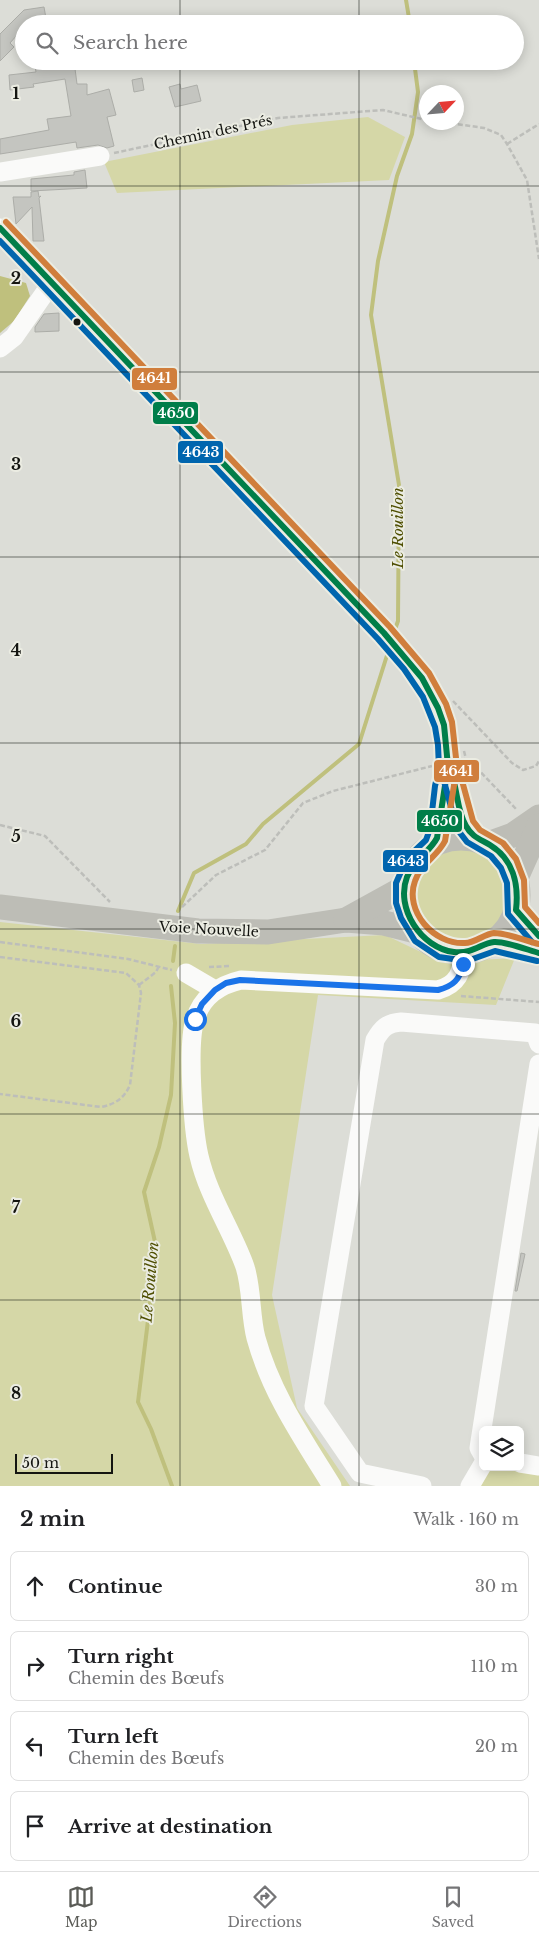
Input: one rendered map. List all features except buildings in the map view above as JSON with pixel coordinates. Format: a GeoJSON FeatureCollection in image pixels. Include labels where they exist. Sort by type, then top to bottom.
{"type":"FeatureCollection","features":[{"type":"Feature","properties":{"kind":"main road"},"geometry":{"type":"LineString","coordinates":[[481,842],[500,853],[509,864],[516,878],[518,894],[516,910],[508,928],[494,942],[465,952],[438,947],[416,930],[407,910],[404,888],[410,870],[420,855],[434,844],[447,839],[481,842],[513,835],[533,819]]}},
{"type":"Feature","properties":{"kind":"main road"},"geometry":{"type":"LineString","coordinates":[[516,878],[533,819]]}},
{"type":"Feature","properties":{"kind":"main road"},"geometry":{"type":"LineString","coordinates":[[346,920],[404,888]]}},
{"type":"Feature","properties":{"kind":"main road","name":"Voie Nouvelle"},"geometry":{"type":"LineString","coordinates":[[0,907],[198,931],[232,933],[268,932],[346,920],[384,923],[416,930]]}},
{"type":"Feature","properties":{"kind":"street"},"geometry":{"type":"LineString","coordinates":[[0,172],[100,156]]}},
{"type":"Feature","properties":{"kind":"street"},"geometry":{"type":"LineString","coordinates":[[0,228],[53,281],[384,633],[424,679],[438,706],[446,740],[442,766],[444,779],[442,815],[434,844]]}},
{"type":"Feature","properties":{"kind":"street"},"geometry":{"type":"LineString","coordinates":[[0,348],[14,337],[53,281]]}},
{"type":"Feature","properties":{"kind":"street"},"geometry":{"type":"LineString","coordinates":[[442,766],[454,778],[460,812],[481,842]]}},
{"type":"Feature","properties":{"kind":"street"},"geometry":{"type":"LineString","coordinates":[[516,910],[539,936]]}},
{"type":"Feature","properties":{"kind":"street"},"geometry":{"type":"LineString","coordinates":[[494,942],[539,953]]}},
{"type":"Feature","properties":{"kind":"street"},"geometry":{"type":"LineString","coordinates":[[332,1486],[278,1397],[267,1371],[256,1338],[245,1265],[219,1212],[199,1156],[192,1072],[195,1019],[202,1004],[215,990],[226,983],[259,980],[438,990],[448,987],[461,974],[465,952]]}},
{"type":"Feature","properties":{"kind":"street"},"geometry":{"type":"LineString","coordinates":[[186,973],[215,990]]}},
{"type":"Feature","properties":{"kind":"street"},"geometry":{"type":"LineString","coordinates":[[422,1486],[360,1473],[314,1406],[375,1040],[382,1029],[391,1023],[401,1022],[535,1033],[539,1044]]}},
{"type":"Feature","properties":{"kind":"street"},"geometry":{"type":"LineString","coordinates":[[482,1426],[539,1064]]}},
{"type":"Feature","properties":{"kind":"street"},"geometry":{"type":"LineString","coordinates":[[524,1464],[539,1466]]}},
{"type":"Feature","properties":{"kind":"street"},"geometry":{"type":"LineString","coordinates":[[470,1486],[479,1471]]}},
{"type":"Feature","properties":{"kind":"path","name":"Chemin des Prés"},"geometry":{"type":"LineString","coordinates":[[100,156],[278,118],[383,110],[419,119]]}},
{"type":"Feature","properties":{"kind":"path"},"geometry":{"type":"LineString","coordinates":[[507,144],[539,124]]}},
{"type":"Feature","properties":{"kind":"path"},"geometry":{"type":"LineString","coordinates":[[464,125],[484,128],[501,135],[507,144],[527,180],[539,259]]}},
{"type":"Feature","properties":{"kind":"path"},"geometry":{"type":"LineString","coordinates":[[438,706],[454,701],[512,763],[523,770],[536,766],[539,761]]}},
{"type":"Feature","properties":{"kind":"path"},"geometry":{"type":"LineString","coordinates":[[466,759],[533,819]]}},
{"type":"Feature","properties":{"kind":"path"},"geometry":{"type":"LineString","coordinates":[[182,907],[216,875],[265,850],[303,803],[334,791],[442,766]]}},
{"type":"Feature","properties":{"kind":"path"},"geometry":{"type":"LineString","coordinates":[[0,825],[45,836],[112,904]]}},
{"type":"Feature","properties":{"kind":"path"},"geometry":{"type":"LineString","coordinates":[[0,957],[126,973],[139,984],[141,992],[130,1084],[125,1095],[113,1105],[102,1107],[0,1094]]}},
{"type":"Feature","properties":{"kind":"path"},"geometry":{"type":"LineString","coordinates":[[139,984],[156,972],[159,966]]}},
{"type":"Feature","properties":{"kind":"shaded area"},"geometry":{"type":"Polygon","coordinates":[[[368,117],[405,137],[389,180],[117,193],[104,162],[292,125],[368,117]]]}},
{"type":"Feature","properties":{"kind":"shaded area"},"geometry":{"type":"Polygon","coordinates":[[[0,276],[26,283],[30,296],[14,321],[0,333],[0,276]]]}},
{"type":"Feature","properties":{"kind":"shaded area"},"geometry":{"type":"Polygon","coordinates":[[[462,844],[481,848],[496,859],[507,874],[511,893],[507,912],[496,927],[481,938],[462,942],[443,938],[428,927],[417,912],[413,893],[417,874],[428,859],[443,848],[462,844]]]}},
{"type":"Feature","properties":{"kind":"shaded area"},"geometry":{"type":"Polygon","coordinates":[[[0,922],[201,944],[385,935],[442,962],[515,958],[496,1005],[318,995],[272,1295],[297,1408],[350,1486],[0,1486],[0,922]]]}},
{"type":"Feature","properties":{"kind":"shaded area"},"geometry":{"type":"Polygon","coordinates":[[[524,1468],[539,1470],[539,1486],[477,1486],[484,1471],[524,1471],[524,1468]]]}},
{"type":"Feature","properties":{"kind":"waterway","name":"Le Rouillon"},"geometry":{"type":"LineString","coordinates":[[406,0],[408,15]]}},
{"type":"Feature","properties":{"kind":"waterway","name":"Le Rouillon"},"geometry":{"type":"LineString","coordinates":[[393,635],[398,621],[399,485],[371,315],[378,261],[397,176],[412,134],[418,92],[415,70]]}},
{"type":"Feature","properties":{"kind":"waterway","name":"Le Rouillon"},"geometry":{"type":"LineString","coordinates":[[178,911],[194,873],[246,844],[263,824],[359,744],[389,649]]}},
{"type":"Feature","properties":{"kind":"waterway","name":"Le Rouillon"},"geometry":{"type":"LineString","coordinates":[[173,961],[175,946]]}},
{"type":"Feature","properties":{"kind":"waterway","name":"Le Rouillon"},"geometry":{"type":"LineString","coordinates":[[171,986],[175,1023],[171,1095],[159,1147],[144,1192],[155,1242],[151,1296],[138,1402],[151,1429],[172,1486]]}},
{"type":"Feature","properties":{"kind":"transit line","name":"4641"},"geometry":{"type":"LineString","coordinates":[[6,222],[390,627],[429,673],[446,704],[452,722],[457,767],[445,841],[442,847],[421,869],[415,881],[413,892],[414,904],[424,924],[433,932],[454,942],[469,943],[487,935],[499,933],[539,944]]}},
{"type":"Feature","properties":{"kind":"transit line","name":"4650"},"geometry":{"type":"LineString","coordinates":[[0,228],[384,633],[422,678],[438,708],[444,725],[448,766],[437,838],[410,871],[404,889],[408,913],[421,935],[442,949],[454,952],[472,950],[485,944],[499,942],[539,953]]}},
{"type":"Feature","properties":{"kind":"transit line","name":"4643"},"geometry":{"type":"LineString","coordinates":[[0,241],[378,639],[404,669],[423,697],[435,727],[439,768],[430,829],[426,840],[407,858],[396,883],[396,903],[401,918],[415,941],[439,957],[467,961],[495,951],[537,961]]}},
{"type":"Feature","properties":{"kind":"transit line","name":"4641"},"geometry":{"type":"LineString","coordinates":[[458,766],[473,821],[480,830],[503,843],[516,859],[524,880],[525,907],[539,923]]}},
{"type":"Feature","properties":{"kind":"transit line","name":"4650"},"geometry":{"type":"LineString","coordinates":[[450,770],[460,813],[468,830],[504,857],[513,873],[517,900],[516,910],[539,936]]}},
{"type":"Feature","properties":{"kind":"transit line","name":"4643"},"geometry":{"type":"LineString","coordinates":[[442,774],[457,829],[467,842],[491,856],[501,868],[507,883],[508,914],[532,942]]}},
{"type":"Feature","properties":{"kind":"route"},"geometry":{"type":"LineString","coordinates":[[195,1019],[202,1004],[215,990],[226,983],[240,980],[425,991],[448,987],[461,974],[463,964]]}}]}
